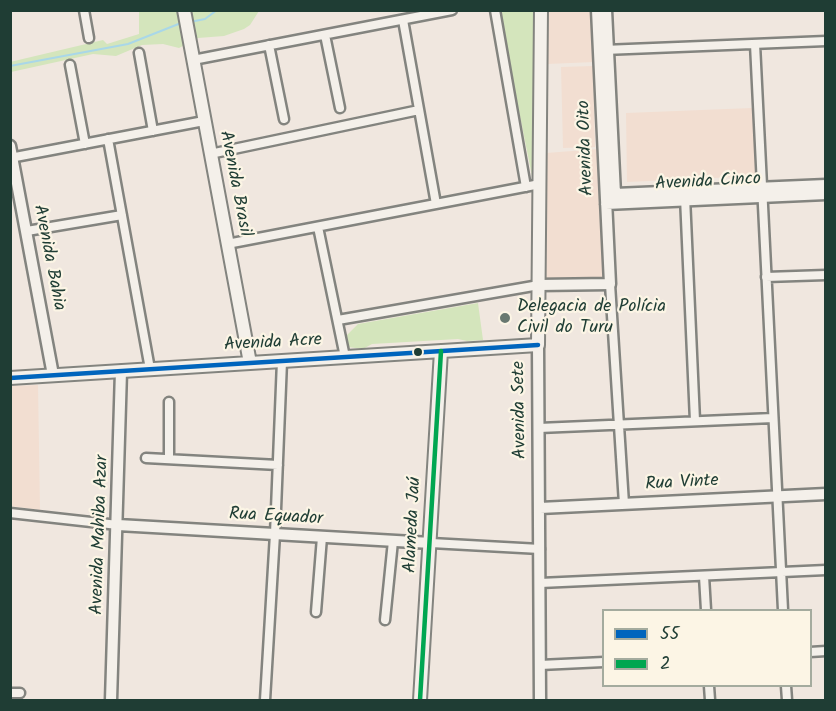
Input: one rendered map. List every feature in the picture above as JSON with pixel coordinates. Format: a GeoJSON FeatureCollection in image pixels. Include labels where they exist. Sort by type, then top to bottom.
{"type":"FeatureCollection","features":[{"type":"Feature","properties":{"kind":"main road","name":"Avenida Sete"},"geometry":{"type":"LineString","coordinates":[[538,345],[541,10]]}},
{"type":"Feature","properties":{"kind":"main road","name":"Avenida Brasil"},"geometry":{"type":"LineString","coordinates":[[184,11],[250,363]]}},
{"type":"Feature","properties":{"kind":"main road","name":"Avenida Acre"},"geometry":{"type":"LineString","coordinates":[[10,378],[538,345]]}},
{"type":"Feature","properties":{"kind":"main road","name":"Alameda Jaú"},"geometry":{"type":"LineString","coordinates":[[420,700],[441,351]]}},
{"type":"Feature","properties":{"kind":"street"},"geometry":{"type":"LineString","coordinates":[[84,10],[89,38]]}},
{"type":"Feature","properties":{"kind":"street"},"geometry":{"type":"LineString","coordinates":[[193,60],[452,10]]}},
{"type":"Feature","properties":{"kind":"street"},"geometry":{"type":"LineString","coordinates":[[495,10],[526,187]]}},
{"type":"Feature","properties":{"kind":"street","name":"Avenida Oito"},"geometry":{"type":"LineString","coordinates":[[597,10],[604,50],[606,204],[610,284]]}},
{"type":"Feature","properties":{"kind":"street"},"geometry":{"type":"LineString","coordinates":[[606,10],[604,50],[615,194],[606,204]]}},
{"type":"Feature","properties":{"kind":"street"},"geometry":{"type":"LineString","coordinates":[[403,20],[436,204]]}},
{"type":"Feature","properties":{"kind":"street"},"geometry":{"type":"LineString","coordinates":[[325,35],[340,108]]}},
{"type":"Feature","properties":{"kind":"street"},"geometry":{"type":"LineString","coordinates":[[604,50],[825,40]]}},
{"type":"Feature","properties":{"kind":"street"},"geometry":{"type":"LineString","coordinates":[[755,44],[783,609]]}},
{"type":"Feature","properties":{"kind":"street"},"geometry":{"type":"LineString","coordinates":[[269,45],[284,119]]}},
{"type":"Feature","properties":{"kind":"street"},"geometry":{"type":"LineString","coordinates":[[139,52],[153,131]]}},
{"type":"Feature","properties":{"kind":"street"},"geometry":{"type":"LineString","coordinates":[[69,65],[85,144]]}},
{"type":"Feature","properties":{"kind":"street"},"geometry":{"type":"LineString","coordinates":[[210,154],[419,110]]}},
{"type":"Feature","properties":{"kind":"street"},"geometry":{"type":"LineString","coordinates":[[12,158],[204,121]]}},
{"type":"Feature","properties":{"kind":"street"},"geometry":{"type":"LineString","coordinates":[[108,139],[150,369]]}},
{"type":"Feature","properties":{"kind":"street","name":"Avenida Bahia"},"geometry":{"type":"LineString","coordinates":[[10,146],[53,375]]}},
{"type":"Feature","properties":{"kind":"street"},"geometry":{"type":"LineString","coordinates":[[227,244],[540,184]]}},
{"type":"Feature","properties":{"kind":"street","name":"Avenida Cinco"},"geometry":{"type":"LineString","coordinates":[[606,204],[825,185]]}},
{"type":"Feature","properties":{"kind":"street","name":"Avenida Cinco"},"geometry":{"type":"LineString","coordinates":[[762,192],[825,194]]}},
{"type":"Feature","properties":{"kind":"street","name":"Avenida Cinco"},"geometry":{"type":"LineString","coordinates":[[615,194],[685,196]]}},
{"type":"Feature","properties":{"kind":"street"},"geometry":{"type":"LineString","coordinates":[[685,196],[695,421]]}},
{"type":"Feature","properties":{"kind":"street"},"geometry":{"type":"LineString","coordinates":[[27,231],[122,215]]}},
{"type":"Feature","properties":{"kind":"street"},"geometry":{"type":"LineString","coordinates":[[318,227],[345,357]]}},
{"type":"Feature","properties":{"kind":"street"},"geometry":{"type":"LineString","coordinates":[[766,277],[825,274]]}},
{"type":"Feature","properties":{"kind":"street"},"geometry":{"type":"LineString","coordinates":[[338,320],[539,285],[610,284],[624,504]]}},
{"type":"Feature","properties":{"kind":"street","name":"Avenida Sete"},"geometry":{"type":"LineString","coordinates":[[538,345],[540,700]]}},
{"type":"Feature","properties":{"kind":"street"},"geometry":{"type":"LineString","coordinates":[[265,700],[282,361]]}},
{"type":"Feature","properties":{"kind":"street","name":"Avenida Mahiba Azar"},"geometry":{"type":"LineString","coordinates":[[111,700],[121,371]]}},
{"type":"Feature","properties":{"kind":"street"},"geometry":{"type":"LineString","coordinates":[[169,402],[169,459]]}},
{"type":"Feature","properties":{"kind":"street"},"geometry":{"type":"LineString","coordinates":[[539,428],[773,418]]}},
{"type":"Feature","properties":{"kind":"street"},"geometry":{"type":"LineString","coordinates":[[146,458],[278,465]]}},
{"type":"Feature","properties":{"kind":"street","name":"Rua Vinte"},"geometry":{"type":"LineString","coordinates":[[540,508],[825,494]]}},
{"type":"Feature","properties":{"kind":"street","name":"Rua Equador"},"geometry":{"type":"LineString","coordinates":[[10,513],[118,525],[540,549]]}},
{"type":"Feature","properties":{"kind":"street"},"geometry":{"type":"LineString","coordinates":[[316,612],[322,537]]}},
{"type":"Feature","properties":{"kind":"street"},"geometry":{"type":"LineString","coordinates":[[385,620],[393,541]]}},
{"type":"Feature","properties":{"kind":"street"},"geometry":{"type":"LineString","coordinates":[[540,583],[825,570]]}},
{"type":"Feature","properties":{"kind":"street"},"geometry":{"type":"LineString","coordinates":[[704,576],[706,609]]}},
{"type":"Feature","properties":{"kind":"street"},"geometry":{"type":"LineString","coordinates":[[540,665],[602,662]]}},
{"type":"Feature","properties":{"kind":"street"},"geometry":{"type":"LineString","coordinates":[[10,693],[20,693]]}},
{"type":"Feature","properties":{"kind":"shaded area"},"geometry":{"type":"Polygon","coordinates":[[[548,11],[591,11],[594,62],[547,64],[548,11]]]}},
{"type":"Feature","properties":{"kind":"shaded area"},"geometry":{"type":"Polygon","coordinates":[[[593,66],[595,147],[563,148],[561,67],[593,66]]]}},
{"type":"Feature","properties":{"kind":"shaded area"},"geometry":{"type":"Polygon","coordinates":[[[752,108],[757,176],[627,182],[626,113],[752,108]]]}},
{"type":"Feature","properties":{"kind":"shaded area"},"geometry":{"type":"Polygon","coordinates":[[[599,149],[603,278],[545,278],[546,153],[599,149]]]}},
{"type":"Feature","properties":{"kind":"shaded area"},"geometry":{"type":"Polygon","coordinates":[[[38,385],[40,510],[10,506],[11,386],[38,385]]]}},
{"type":"Feature","properties":{"kind":"green space"},"geometry":{"type":"Polygon","coordinates":[[[150,10],[259,11],[250,25],[244,29],[224,36],[198,38],[179,48],[163,44],[142,45],[116,56],[93,54],[11,72],[10,62],[103,40],[107,44],[139,34],[139,12],[150,10]]]}},
{"type":"Feature","properties":{"kind":"green space"},"geometry":{"type":"Polygon","coordinates":[[[499,11],[535,11],[533,181],[499,11]]]}},
{"type":"Feature","properties":{"kind":"green space"},"geometry":{"type":"Polygon","coordinates":[[[478,303],[483,340],[458,339],[372,344],[363,349],[348,347],[347,335],[358,324],[478,303]]]}},
{"type":"Feature","properties":{"kind":"waterway"},"geometry":{"type":"LineString","coordinates":[[190,22],[205,19],[217,10]]}},
{"type":"Feature","properties":{"kind":"waterway"},"geometry":{"type":"LineString","coordinates":[[10,66],[128,44],[181,23]]}},
{"type":"Feature","properties":{"kind":"transit line","name":"55"},"geometry":{"type":"LineString","coordinates":[[10,378],[538,345]]}},
{"type":"Feature","properties":{"kind":"transit line","name":"2"},"geometry":{"type":"LineString","coordinates":[[420,700],[441,351]]}},
{"type":"Feature","properties":{"kind":"place","name":"Delegacia de Polícia Civil do Turu"},"geometry":{"type":"Point","coordinates":[505,318]}}]}
